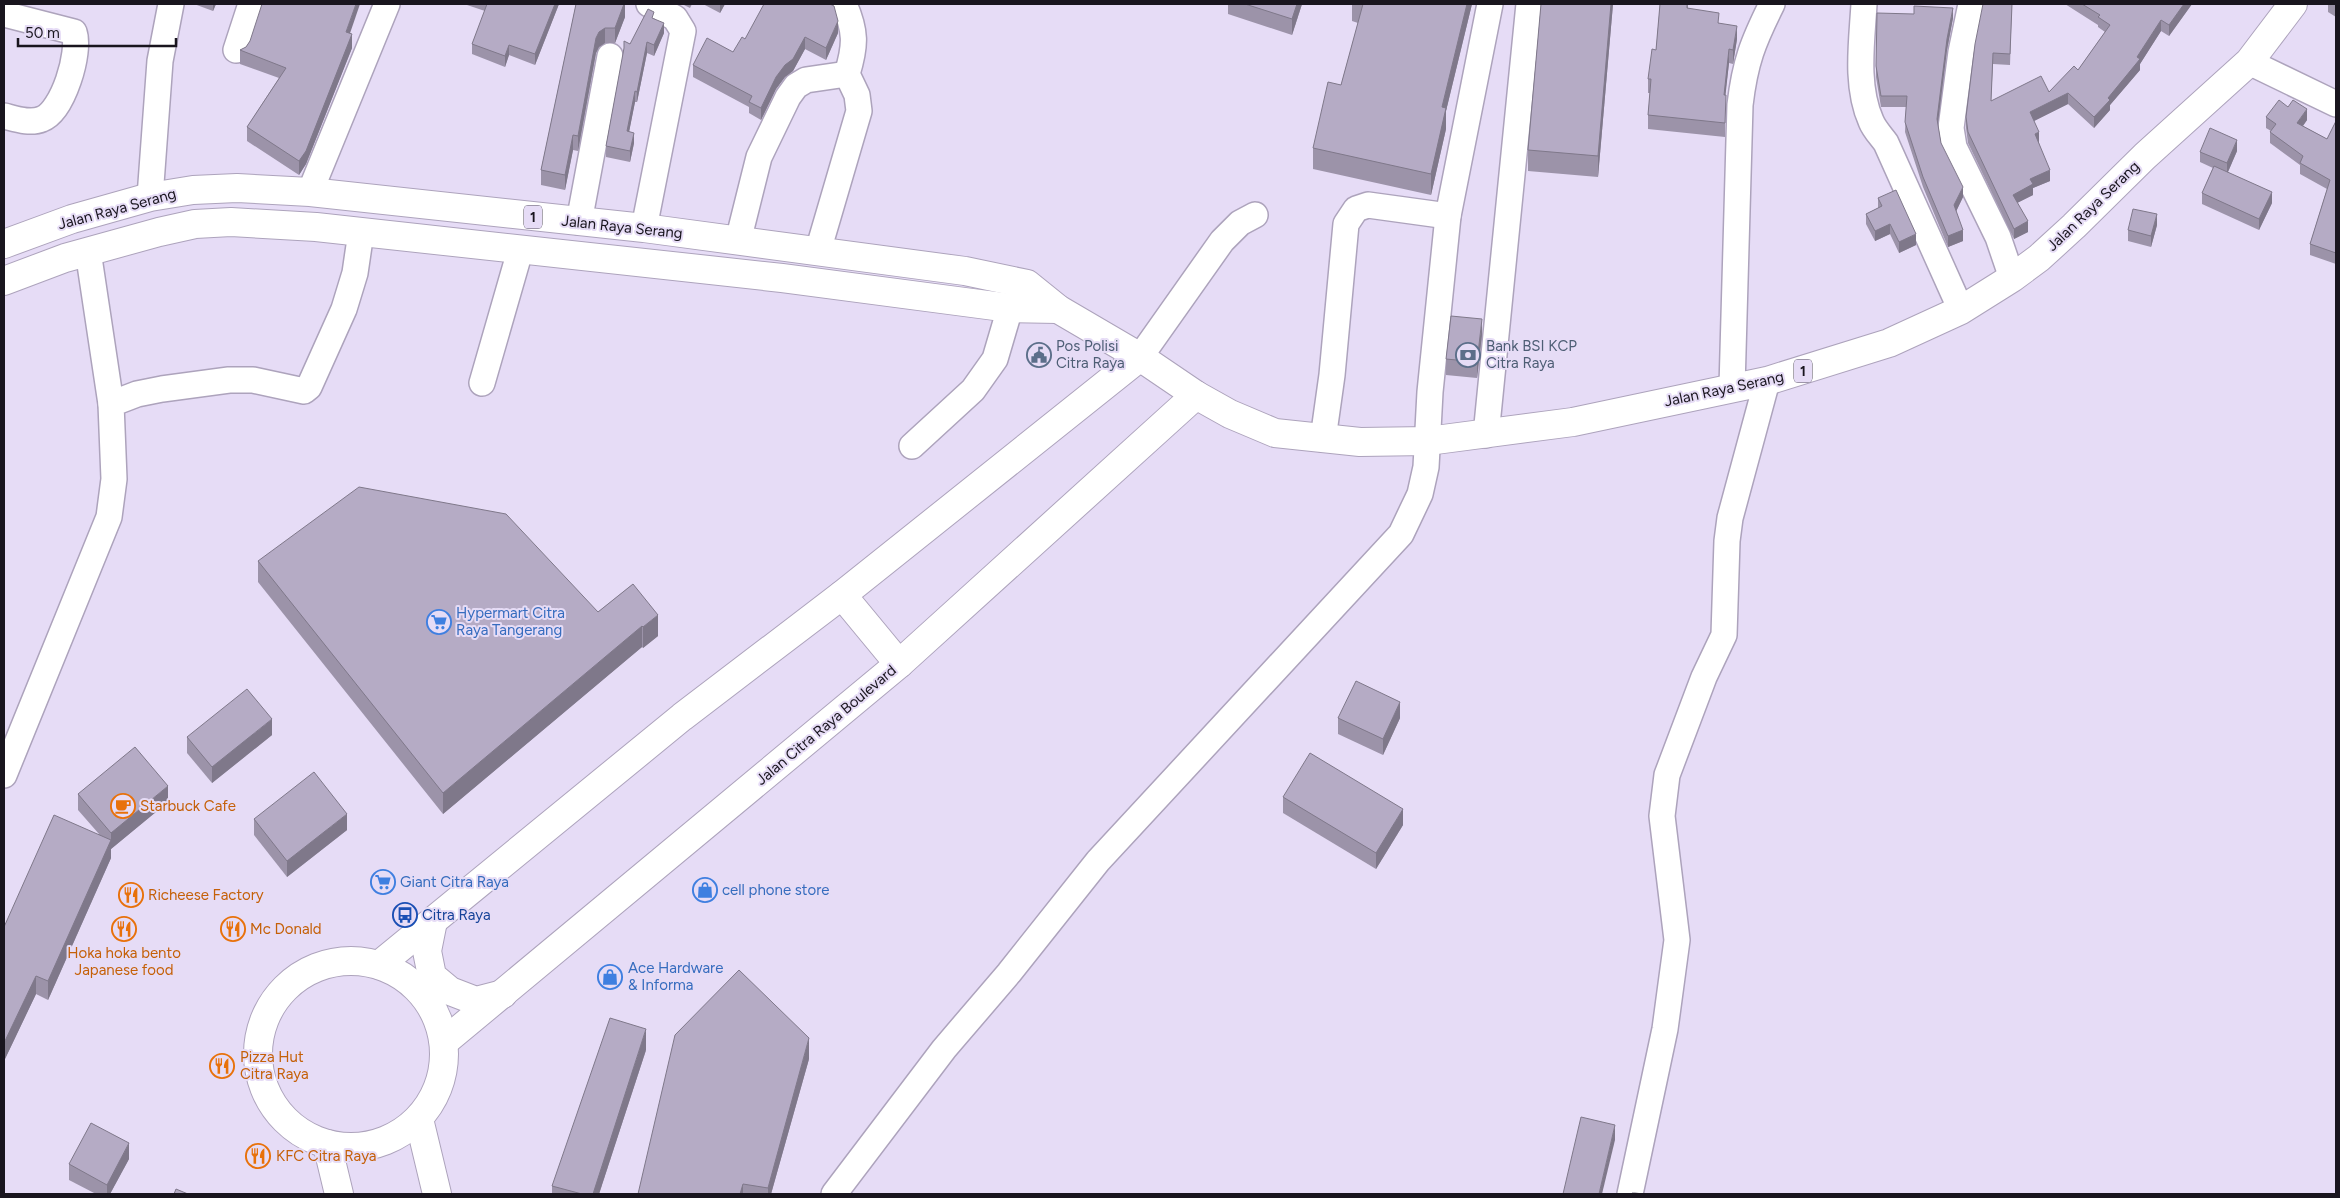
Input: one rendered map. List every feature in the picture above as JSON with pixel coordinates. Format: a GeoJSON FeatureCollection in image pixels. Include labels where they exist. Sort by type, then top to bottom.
{"type":"FeatureCollection","features":[{"type":"Feature","properties":{"kind":"main road","name":"Jalan Raya Serang"},"geometry":{"type":"LineString","coordinates":[[4,244],[72,219],[150,197],[193,190],[237,188],[310,192],[644,228],[965,271],[1027,284],[1058,309],[1140,356],[1196,395],[1230,414],[1275,433],[1360,442],[1428,441],[1486,435],[1573,422],[1767,381],[1889,343],[1961,310],[2012,278],[2039,258],[2074,226],[2145,156],[2249,62],[2293,4]]}},
{"type":"Feature","properties":{"kind":"main road","name":"Jalan Raya Serang"},"geometry":{"type":"LineString","coordinates":[[4,281],[88,251],[168,230],[195,224],[231,222],[361,232],[520,251],[782,278],[1010,308],[1058,309]]}},
{"type":"Feature","properties":{"kind":"main road"},"geometry":{"type":"LineString","coordinates":[[379,965],[682,717],[842,595],[1140,356]]}},
{"type":"Feature","properties":{"kind":"main road","name":"Jalan Citra Raya Boulevard"},"geometry":{"type":"LineString","coordinates":[[444,1042],[899,664],[1196,395]]}},
{"type":"Feature","properties":{"kind":"main road"},"geometry":{"type":"LineString","coordinates":[[842,595],[899,664]]}},
{"type":"Feature","properties":{"kind":"main road"},"geometry":{"type":"LineString","coordinates":[[433,921],[427,951],[432,976],[450,991],[476,1001],[503,994]]}},
{"type":"Feature","properties":{"kind":"main road"},"geometry":{"type":"LineString","coordinates":[[349,961],[379,965],[403,976],[423,994],[437,1016],[444,1042],[444,1070],[435,1096],[419,1119],[392,1138],[360,1147],[327,1144],[300,1132],[278,1112],[273,1104],[263,1086],[257,1058],[261,1028],[273,1001],[294,980],[320,966],[349,961]]}},
{"type":"Feature","properties":{"kind":"main road"},"geometry":{"type":"LineString","coordinates":[[419,1119],[437,1194]]}},
{"type":"Feature","properties":{"kind":"main road"},"geometry":{"type":"LineString","coordinates":[[327,1144],[339,1194]]}},
{"type":"Feature","properties":{"kind":"street"},"geometry":{"type":"LineString","coordinates":[[150,197],[160,61],[171,4]]}},
{"type":"Feature","properties":{"kind":"street"},"geometry":{"type":"LineString","coordinates":[[236,50],[251,4]]}},
{"type":"Feature","properties":{"kind":"street"},"geometry":{"type":"LineString","coordinates":[[310,192],[388,4]]}},
{"type":"Feature","properties":{"kind":"street"},"geometry":{"type":"LineString","coordinates":[[644,228],[683,31],[675,18],[649,4]]}},
{"type":"Feature","properties":{"kind":"street"},"geometry":{"type":"LineString","coordinates":[[818,251],[859,112],[857,95],[847,74],[853,57],[853,24],[844,4]]}},
{"type":"Feature","properties":{"kind":"street"},"geometry":{"type":"LineString","coordinates":[[834,1194],[944,1049],[1015,966],[1098,861],[1401,534],[1420,494],[1428,441],[1430,392],[1448,216],[1490,4]]}},
{"type":"Feature","properties":{"kind":"street"},"geometry":{"type":"LineString","coordinates":[[1486,435],[1529,4]]}},
{"type":"Feature","properties":{"kind":"street"},"geometry":{"type":"LineString","coordinates":[[1732,387],[1740,105],[1744,74],[1752,43],[1772,4]]}},
{"type":"Feature","properties":{"kind":"street"},"geometry":{"type":"LineString","coordinates":[[1864,4],[1861,79],[1863,97],[1871,121],[1886,144],[1961,310]]}},
{"type":"Feature","properties":{"kind":"street"},"geometry":{"type":"LineString","coordinates":[[1970,4],[1961,52],[1951,128],[1954,147],[1998,237],[2012,278]]}},
{"type":"Feature","properties":{"kind":"street"},"geometry":{"type":"LineString","coordinates":[[4,14],[74,32],[78,42],[69,75],[54,111],[44,119],[35,121],[24,121],[4,116]]}},
{"type":"Feature","properties":{"kind":"street"},"geometry":{"type":"LineString","coordinates":[[578,222],[610,56]]}},
{"type":"Feature","properties":{"kind":"street"},"geometry":{"type":"LineString","coordinates":[[2249,62],[2336,104]]}},
{"type":"Feature","properties":{"kind":"street"},"geometry":{"type":"LineString","coordinates":[[738,241],[759,157],[788,98],[796,86],[806,80],[847,74]]}},
{"type":"Feature","properties":{"kind":"street"},"geometry":{"type":"LineString","coordinates":[[1323,439],[1332,375],[1346,224],[1356,209],[1368,205],[1448,216]]}},
{"type":"Feature","properties":{"kind":"street"},"geometry":{"type":"LineString","coordinates":[[1140,356],[1222,241],[1240,223],[1255,215]]}},
{"type":"Feature","properties":{"kind":"street"},"geometry":{"type":"LineString","coordinates":[[112,404],[136,394],[229,380],[260,381],[304,391],[309,387],[344,309],[355,273],[361,232]]}},
{"type":"Feature","properties":{"kind":"street"},"geometry":{"type":"LineString","coordinates":[[4,775],[110,517],[114,479],[112,404],[88,251]]}},
{"type":"Feature","properties":{"kind":"street"},"geometry":{"type":"LineString","coordinates":[[482,383],[520,251]]}},
{"type":"Feature","properties":{"kind":"street"},"geometry":{"type":"LineString","coordinates":[[912,446],[973,390],[995,359],[1010,308]]}},
{"type":"Feature","properties":{"kind":"street"},"geometry":{"type":"LineString","coordinates":[[1632,1194],[1665,1029],[1677,940],[1662,816],[1667,775],[1701,686],[1724,635],[1727,541],[1730,518],[1767,381]]}},
{"type":"Feature","properties":{"kind":"building"},"geometry":{"type":"Polygon","coordinates":[[[262,4],[356,4],[346,32],[352,34],[306,151],[299,161],[247,127],[286,68],[240,50],[246,47],[250,41],[262,4]]]}},
{"type":"Feature","properties":{"kind":"building"},"geometry":{"type":"Polygon","coordinates":[[[487,4],[555,4],[535,54],[509,45],[505,56],[472,44],[487,4]]]}},
{"type":"Feature","properties":{"kind":"building"},"geometry":{"type":"Polygon","coordinates":[[[576,4],[624,4],[615,28],[605,28],[599,32],[596,38],[578,136],[573,135],[565,175],[541,170],[576,4]]]}},
{"type":"Feature","properties":{"kind":"building"},"geometry":{"type":"Polygon","coordinates":[[[764,4],[830,4],[834,6],[838,21],[826,48],[805,37],[793,59],[785,65],[776,77],[761,108],[749,102],[752,96],[693,65],[707,38],[733,52],[742,37],[745,39],[764,4]]]}},
{"type":"Feature","properties":{"kind":"building"},"geometry":{"type":"Polygon","coordinates":[[[1245,4],[1297,4],[1292,19],[1245,4]]]}},
{"type":"Feature","properties":{"kind":"building"},"geometry":{"type":"Polygon","coordinates":[[[1363,4],[1467,4],[1442,107],[1446,108],[1431,174],[1313,148],[1328,82],[1341,85],[1363,4]]]}},
{"type":"Feature","properties":{"kind":"building"},"geometry":{"type":"Polygon","coordinates":[[[1541,4],[1611,4],[1598,156],[1528,150],[1541,4]]]}},
{"type":"Feature","properties":{"kind":"building"},"geometry":{"type":"Polygon","coordinates":[[[1660,4],[1687,4],[1687,8],[1719,13],[1718,23],[1737,26],[1733,50],[1729,49],[1724,95],[1726,95],[1725,123],[1648,115],[1651,79],[1648,79],[1652,49],[1656,50],[1660,4]]]}},
{"type":"Feature","properties":{"kind":"building"},"geometry":{"type":"Polygon","coordinates":[[[1983,4],[2012,4],[2010,54],[1993,53],[1991,101],[2041,76],[2049,92],[2074,66],[2078,70],[2110,25],[2098,17],[2100,15],[2082,4],[2184,4],[2169,25],[2161,20],[2137,57],[2140,59],[2108,98],[2110,100],[2094,117],[2068,93],[2030,112],[2039,132],[2035,134],[2050,170],[2030,179],[2033,184],[2013,195],[2028,221],[2014,229],[1968,132],[1966,117],[1975,44],[1983,4]]]}},
{"type":"Feature","properties":{"kind":"building"},"geometry":{"type":"Polygon","coordinates":[[[1914,6],[1953,8],[1947,39],[1937,119],[1941,143],[1963,187],[1954,205],[1963,230],[1948,236],[1923,177],[1905,122],[1907,96],[1881,96],[1876,66],[1877,13],[1914,14],[1914,6]]]}},
{"type":"Feature","properties":{"kind":"building"},"geometry":{"type":"Polygon","coordinates":[[[648,9],[654,12],[652,18],[664,23],[654,45],[647,42],[627,131],[634,133],[630,151],[606,146],[624,41],[630,44],[648,9]]]}},
{"type":"Feature","properties":{"kind":"building"},"geometry":{"type":"Polygon","coordinates":[[[2279,100],[2288,107],[2293,100],[2307,109],[2297,123],[2327,139],[2336,121],[2336,253],[2310,244],[2330,180],[2300,163],[2303,156],[2270,132],[2276,124],[2266,117],[2279,100]]]}},
{"type":"Feature","properties":{"kind":"building"},"geometry":{"type":"Polygon","coordinates":[[[2210,128],[2237,140],[2227,163],[2200,152],[2210,128]]]}},
{"type":"Feature","properties":{"kind":"building"},"geometry":{"type":"Polygon","coordinates":[[[2214,166],[2272,192],[2259,219],[2202,193],[2214,166]]]}},
{"type":"Feature","properties":{"kind":"building"},"geometry":{"type":"Polygon","coordinates":[[[1896,190],[1916,234],[1899,242],[1890,224],[1875,231],[1866,214],[1882,206],[1878,198],[1896,190]]]}},
{"type":"Feature","properties":{"kind":"building"},"geometry":{"type":"Polygon","coordinates":[[[2133,209],[2157,214],[2151,236],[2128,230],[2133,209]]]}},
{"type":"Feature","properties":{"kind":"building"},"geometry":{"type":"Polygon","coordinates":[[[1451,316],[1482,319],[1477,362],[1446,359],[1451,316]]]}},
{"type":"Feature","properties":{"kind":"building","name":"Hypermart Citra Raya Tangerang"},"geometry":{"type":"Polygon","coordinates":[[[359,487],[506,514],[598,612],[633,584],[658,615],[642,626],[443,793],[258,561],[359,487]]]}},
{"type":"Feature","properties":{"kind":"building"},"geometry":{"type":"Polygon","coordinates":[[[1356,681],[1400,702],[1383,739],[1338,718],[1356,681]]]}},
{"type":"Feature","properties":{"kind":"building"},"geometry":{"type":"Polygon","coordinates":[[[247,689],[272,719],[212,767],[187,737],[247,689]]]}},
{"type":"Feature","properties":{"kind":"building","name":"Starbuck Cafe"},"geometry":{"type":"Polygon","coordinates":[[[135,747],[168,786],[111,833],[78,794],[135,747]]]}},
{"type":"Feature","properties":{"kind":"building"},"geometry":{"type":"Polygon","coordinates":[[[1310,753],[1403,809],[1376,853],[1283,797],[1310,753]]]}},
{"type":"Feature","properties":{"kind":"building"},"geometry":{"type":"Polygon","coordinates":[[[314,772],[347,814],[287,861],[254,819],[314,772]]]}},
{"type":"Feature","properties":{"kind":"building"},"geometry":{"type":"Polygon","coordinates":[[[54,815],[111,840],[48,981],[36,976],[4,1043],[4,927],[54,815]]]}},
{"type":"Feature","properties":{"kind":"building"},"geometry":{"type":"Polygon","coordinates":[[[739,970],[809,1038],[768,1188],[743,1184],[740,1194],[638,1194],[675,1035],[739,970]]]}},
{"type":"Feature","properties":{"kind":"building"},"geometry":{"type":"Polygon","coordinates":[[[610,1018],[646,1029],[593,1194],[582,1194],[552,1186],[610,1018]]]}},
{"type":"Feature","properties":{"kind":"building"},"geometry":{"type":"Polygon","coordinates":[[[1581,1117],[1615,1125],[1599,1194],[1563,1194],[1581,1117]]]}},
{"type":"Feature","properties":{"kind":"building"},"geometry":{"type":"Polygon","coordinates":[[[91,1123],[129,1143],[107,1185],[69,1164],[91,1123]]]}},
{"type":"Feature","properties":{"kind":"building"},"geometry":{"type":"Polygon","coordinates":[[[176,1189],[188,1194],[174,1194],[176,1189]]]}},
{"type":"Feature","properties":{"kind":"place","name":"Pos Polisi Citra Raya"},"geometry":{"type":"Point","coordinates":[1039,355]}},
{"type":"Feature","properties":{"kind":"place","name":"Bank BSI KCP Citra Raya"},"geometry":{"type":"Point","coordinates":[1468,355]}},
{"type":"Feature","properties":{"kind":"place","name":"Hypermart Citra Raya Tangerang"},"geometry":{"type":"Point","coordinates":[439,622]}},
{"type":"Feature","properties":{"kind":"place","name":"Starbuck Cafe"},"geometry":{"type":"Point","coordinates":[123,806]}},
{"type":"Feature","properties":{"kind":"place","name":"Giant Citra Raya"},"geometry":{"type":"Point","coordinates":[383,882]}},
{"type":"Feature","properties":{"kind":"place","name":"cell phone store"},"geometry":{"type":"Point","coordinates":[705,890]}},
{"type":"Feature","properties":{"kind":"place","name":"Richeese Factory"},"geometry":{"type":"Point","coordinates":[131,895]}},
{"type":"Feature","properties":{"kind":"place","name":"Citra Raya"},"geometry":{"type":"Point","coordinates":[405,915]}},
{"type":"Feature","properties":{"kind":"place","name":"Hoka hoka bento Japanese food"},"geometry":{"type":"Point","coordinates":[124,929]}},
{"type":"Feature","properties":{"kind":"place","name":"Mc Donald"},"geometry":{"type":"Point","coordinates":[233,929]}},
{"type":"Feature","properties":{"kind":"place","name":"Ace Hardware & Informa"},"geometry":{"type":"Point","coordinates":[610,977]}},
{"type":"Feature","properties":{"kind":"place","name":"Pizza Hut Citra Raya"},"geometry":{"type":"Point","coordinates":[222,1066]}},
{"type":"Feature","properties":{"kind":"place","name":"KFC Citra Raya"},"geometry":{"type":"Point","coordinates":[258,1156]}}]}
